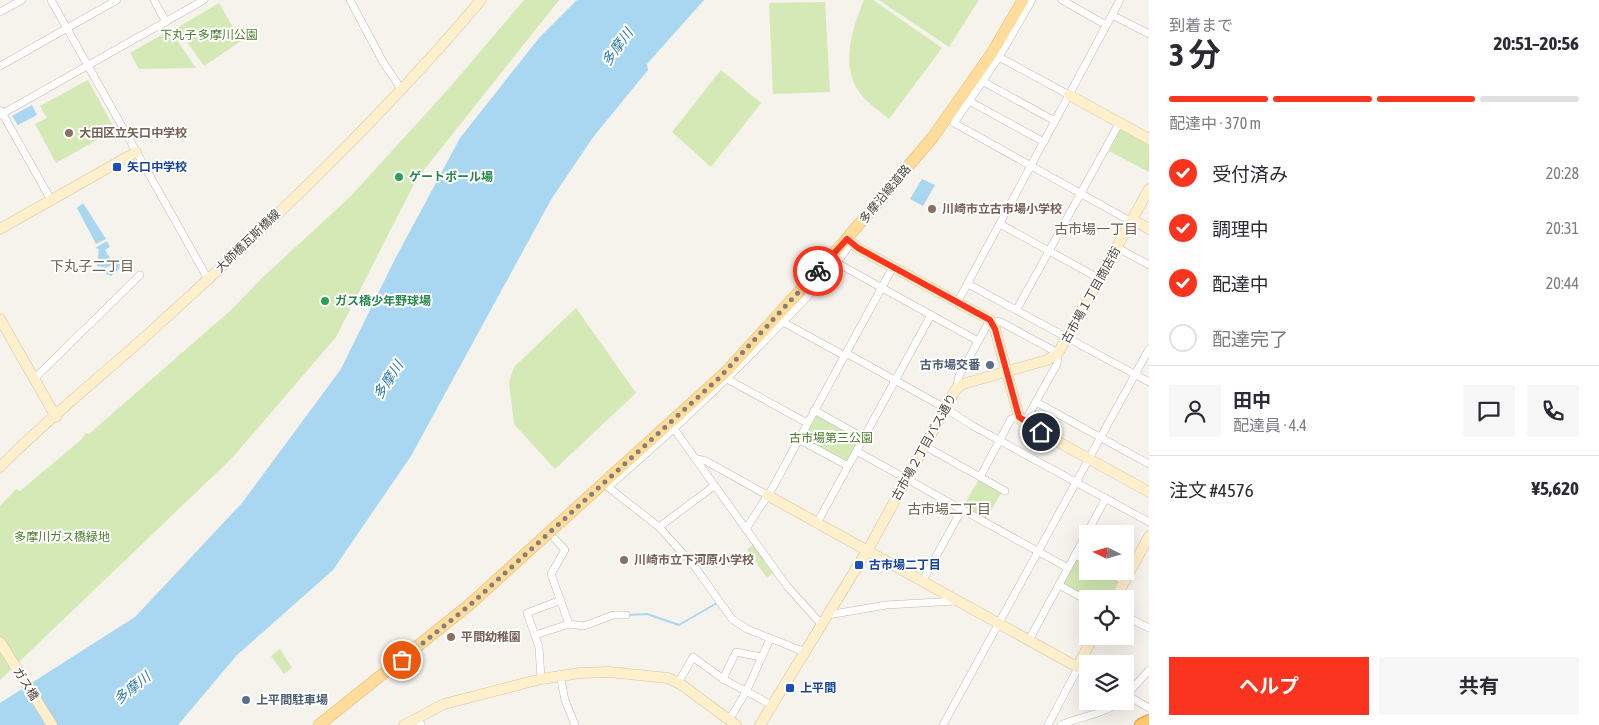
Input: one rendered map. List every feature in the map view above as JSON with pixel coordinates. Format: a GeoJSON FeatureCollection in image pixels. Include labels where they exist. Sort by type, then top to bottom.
{"type":"FeatureCollection","features":[{"type":"Feature","properties":{"kind":"highway"},"geometry":{"type":"LineString","coordinates":[[1141,725],[1149,721]]}},
{"type":"Feature","properties":{"kind":"main road","name":"多摩沿線道路"},"geometry":{"type":"LineString","coordinates":[[319,725],[470,605],[670,425],[726,372],[849,241],[933,137],[992,53],[1023,0]]}},
{"type":"Feature","properties":{"kind":"street"},"geometry":{"type":"LineString","coordinates":[[0,12],[22,0]]}},
{"type":"Feature","properties":{"kind":"street"},"geometry":{"type":"LineString","coordinates":[[51,0],[208,280]]}},
{"type":"Feature","properties":{"kind":"street"},"geometry":{"type":"LineString","coordinates":[[0,66],[117,0]]}},
{"type":"Feature","properties":{"kind":"street"},"geometry":{"type":"LineString","coordinates":[[154,0],[166,22]]}},
{"type":"Feature","properties":{"kind":"street"},"geometry":{"type":"LineString","coordinates":[[51,200],[1,113],[204,0]]}},
{"type":"Feature","properties":{"kind":"street"},"geometry":{"type":"LineString","coordinates":[[350,0],[383,62],[401,89]]}},
{"type":"Feature","properties":{"kind":"street","name":"大師橋瓦斯橋線"},"geometry":{"type":"LineString","coordinates":[[0,467],[208,280],[401,89],[481,0]]}},
{"type":"Feature","properties":{"kind":"street"},"geometry":{"type":"LineString","coordinates":[[1032,0],[999,56],[954,123],[1080,194],[1149,229]]}},
{"type":"Feature","properties":{"kind":"street"},"geometry":{"type":"LineString","coordinates":[[1062,0],[1106,25]]}},
{"type":"Feature","properties":{"kind":"street"},"geometry":{"type":"LineString","coordinates":[[957,303],[1120,0]]}},
{"type":"Feature","properties":{"kind":"street"},"geometry":{"type":"LineString","coordinates":[[1112,15],[1149,34]]}},
{"type":"Feature","properties":{"kind":"street"},"geometry":{"type":"LineString","coordinates":[[999,56],[1149,139]]}},
{"type":"Feature","properties":{"kind":"street"},"geometry":{"type":"LineString","coordinates":[[982,81],[1055,121]]}},
{"type":"Feature","properties":{"kind":"street"},"geometry":{"type":"LineString","coordinates":[[968,101],[1044,142]]}},
{"type":"Feature","properties":{"kind":"street"},"geometry":{"type":"LineString","coordinates":[[1017,309],[1120,122]]}},
{"type":"Feature","properties":{"kind":"street"},"geometry":{"type":"LineString","coordinates":[[0,229],[136,152]]}},
{"type":"Feature","properties":{"kind":"street","name":"古市場１丁目商店街"},"geometry":{"type":"LineString","coordinates":[[1007,371],[1047,360],[1058,353],[1118,248],[1149,189]]}},
{"type":"Feature","properties":{"kind":"street"},"geometry":{"type":"LineString","coordinates":[[1000,224],[1100,279]]}},
{"type":"Feature","properties":{"kind":"street"},"geometry":{"type":"LineString","coordinates":[[805,652],[747,629],[732,619],[694,566],[659,527],[608,488],[727,379],[783,322],[837,263],[849,241],[957,303],[990,320],[1001,322],[1058,353],[1057,364],[1036,402],[1022,420]]}},
{"type":"Feature","properties":{"kind":"street"},"geometry":{"type":"LineString","coordinates":[[1118,248],[1149,265]]}},
{"type":"Feature","properties":{"kind":"street"},"geometry":{"type":"LineString","coordinates":[[837,263],[978,341]]}},
{"type":"Feature","properties":{"kind":"street"},"geometry":{"type":"LineString","coordinates":[[746,529],[767,495],[893,267]]}},
{"type":"Feature","properties":{"kind":"street"},"geometry":{"type":"LineString","coordinates":[[34,379],[140,275]]}},
{"type":"Feature","properties":{"kind":"street"},"geometry":{"type":"LineString","coordinates":[[968,284],[1068,336],[1149,382]]}},
{"type":"Feature","properties":{"kind":"street"},"geometry":{"type":"LineString","coordinates":[[817,524],[931,315]]}},
{"type":"Feature","properties":{"kind":"street"},"geometry":{"type":"LineString","coordinates":[[0,319],[56,417]]}},
{"type":"Feature","properties":{"kind":"street"},"geometry":{"type":"LineString","coordinates":[[956,389],[959,376],[990,320]]}},
{"type":"Feature","properties":{"kind":"street"},"geometry":{"type":"LineString","coordinates":[[990,320],[995,329],[1022,420]]}},
{"type":"Feature","properties":{"kind":"street"},"geometry":{"type":"LineString","coordinates":[[783,322],[895,380],[1076,483],[1149,522]]}},
{"type":"Feature","properties":{"kind":"street"},"geometry":{"type":"LineString","coordinates":[[943,725],[1102,438],[1149,349]]}},
{"type":"Feature","properties":{"kind":"street","name":"古市場２丁目バス通り"},"geometry":{"type":"LineString","coordinates":[[760,725],[866,552],[956,389],[963,384],[1007,371]]}},
{"type":"Feature","properties":{"kind":"street"},"geometry":{"type":"LineString","coordinates":[[727,379],[807,423]]}},
{"type":"Feature","properties":{"kind":"street"},"geometry":{"type":"LineString","coordinates":[[1036,402],[1149,464]]}},
{"type":"Feature","properties":{"kind":"street"},"geometry":{"type":"LineString","coordinates":[[814,410],[864,438]]}},
{"type":"Feature","properties":{"kind":"street"},"geometry":{"type":"LineString","coordinates":[[980,477],[1011,420],[1022,420],[1149,492]]}},
{"type":"Feature","properties":{"kind":"street"},"geometry":{"type":"LineString","coordinates":[[674,429],[796,597],[821,624]]}},
{"type":"Feature","properties":{"kind":"street"},"geometry":{"type":"LineString","coordinates":[[798,439],[848,466]]}},
{"type":"Feature","properties":{"kind":"street"},"geometry":{"type":"LineString","coordinates":[[925,446],[1005,491]]}},
{"type":"Feature","properties":{"kind":"street"},"geometry":{"type":"LineString","coordinates":[[856,452],[1068,568]]}},
{"type":"Feature","properties":{"kind":"street"},"geometry":{"type":"LineString","coordinates":[[697,459],[706,461],[866,552],[1077,668]]}},
{"type":"Feature","properties":{"kind":"street"},"geometry":{"type":"LineString","coordinates":[[659,527],[714,486]]}},
{"type":"Feature","properties":{"kind":"street"},"geometry":{"type":"LineString","coordinates":[[1029,640],[1106,498]]}},
{"type":"Feature","properties":{"kind":"street"},"geometry":{"type":"LineString","coordinates":[[922,582],[962,510]]}},
{"type":"Feature","properties":{"kind":"street"},"geometry":{"type":"LineString","coordinates":[[1120,590],[1149,536]]}},
{"type":"Feature","properties":{"kind":"street"},"geometry":{"type":"LineString","coordinates":[[555,539],[565,550],[551,572],[569,624]]}},
{"type":"Feature","properties":{"kind":"street"},"geometry":{"type":"LineString","coordinates":[[1059,585],[1079,596]]}},
{"type":"Feature","properties":{"kind":"street"},"geometry":{"type":"LineString","coordinates":[[542,679],[539,647],[527,613],[561,600]]}},
{"type":"Feature","properties":{"kind":"street"},"geometry":{"type":"LineString","coordinates":[[828,615],[886,606],[957,601]]}},
{"type":"Feature","properties":{"kind":"street"},"geometry":{"type":"LineString","coordinates":[[535,635],[569,624],[584,626],[613,615],[626,615]]}},
{"type":"Feature","properties":{"kind":"street"},"geometry":{"type":"LineString","coordinates":[[1134,620],[1149,628]]}},
{"type":"Feature","properties":{"kind":"street"},"geometry":{"type":"LineString","coordinates":[[404,725],[420,723],[444,704],[560,675],[609,672],[660,676],[678,683],[733,722],[770,639]]}},
{"type":"Feature","properties":{"kind":"street","name":"ガス橋"},"geometry":{"type":"LineString","coordinates":[[0,642],[52,725]]}},
{"type":"Feature","properties":{"kind":"street"},"geometry":{"type":"LineString","coordinates":[[1048,725],[1089,645]]}},
{"type":"Feature","properties":{"kind":"street"},"geometry":{"type":"LineString","coordinates":[[723,679],[736,652],[761,658]]}},
{"type":"Feature","properties":{"kind":"street"},"geometry":{"type":"LineString","coordinates":[[678,683],[693,656],[723,679],[772,705]]}},
{"type":"Feature","properties":{"kind":"street"},"geometry":{"type":"LineString","coordinates":[[1134,686],[1149,670]]}},
{"type":"Feature","properties":{"kind":"street"},"geometry":{"type":"LineString","coordinates":[[560,675],[565,700],[575,725]]}},
{"type":"Feature","properties":{"kind":"street"},"geometry":{"type":"LineString","coordinates":[[1134,700],[1149,708]]}},
{"type":"Feature","properties":{"kind":"street"},"geometry":{"type":"LineString","coordinates":[[1061,725],[1074,719],[1107,710]]}},
{"type":"Feature","properties":{"kind":"green space","name":"多摩川ガス橋緑地"},"geometry":{"type":"Polygon","coordinates":[[[524,0],[559,0],[416,180],[336,337],[232,458],[0,680],[0,506],[16,489],[20,491],[81,440],[86,433],[89,434],[231,310],[263,277],[350,197],[451,86],[524,0]]]}},
{"type":"Feature","properties":{"kind":"green space"},"geometry":{"type":"Polygon","coordinates":[[[864,0],[873,0],[942,48],[889,119],[862,96],[855,85],[851,73],[849,61],[852,36],[864,0]]]}},
{"type":"Feature","properties":{"kind":"green space"},"geometry":{"type":"Polygon","coordinates":[[[879,0],[979,0],[949,47],[879,0]]]}},
{"type":"Feature","properties":{"kind":"green space"},"geometry":{"type":"Polygon","coordinates":[[[825,2],[830,92],[773,94],[769,3],[825,2]]]}},
{"type":"Feature","properties":{"kind":"green space","name":"下丸子 多摩川公園"},"geometry":{"type":"Polygon","coordinates":[[[219,3],[241,41],[204,66],[177,28],[219,3]]]}},
{"type":"Feature","properties":{"kind":"green space"},"geometry":{"type":"Polygon","coordinates":[[[170,30],[196,68],[139,69],[130,53],[170,30]]]}},
{"type":"Feature","properties":{"kind":"green space"},"geometry":{"type":"Polygon","coordinates":[[[721,70],[761,103],[711,167],[672,132],[721,70]]]}},
{"type":"Feature","properties":{"kind":"green space"},"geometry":{"type":"Polygon","coordinates":[[[88,80],[115,130],[56,163],[35,124],[47,118],[40,106],[88,80]]]}},
{"type":"Feature","properties":{"kind":"green space"},"geometry":{"type":"Polygon","coordinates":[[[1121,128],[1149,144],[1149,172],[1109,151],[1121,128]]]}},
{"type":"Feature","properties":{"kind":"green space"},"geometry":{"type":"Polygon","coordinates":[[[576,308],[636,393],[555,469],[514,424],[509,382],[514,367],[576,308]]]}},
{"type":"Feature","properties":{"kind":"green space","name":"古市場第三公園"},"geometry":{"type":"Polygon","coordinates":[[[816,415],[861,438],[849,462],[804,439],[803,435],[816,415]]]}},
{"type":"Feature","properties":{"kind":"green space"},"geometry":{"type":"Polygon","coordinates":[[[979,479],[1002,492],[986,519],[963,507],[979,479]]]}},
{"type":"Feature","properties":{"kind":"green space"},"geometry":{"type":"Polygon","coordinates":[[[754,544],[774,572],[767,578],[747,550],[754,544]]]}},
{"type":"Feature","properties":{"kind":"green space"},"geometry":{"type":"Polygon","coordinates":[[[1076,558],[1079,560],[1079,580],[1118,581],[1114,590],[1079,590],[1079,593],[1062,584],[1076,558]]]}},
{"type":"Feature","properties":{"kind":"green space"},"geometry":{"type":"Polygon","coordinates":[[[280,649],[292,668],[284,674],[271,656],[280,649]]]}},
{"type":"Feature","properties":{"kind":"water","name":"多摩川"},"geometry":{"type":"Polygon","coordinates":[[[577,0],[704,0],[647,64],[648,70],[594,136],[552,198],[411,456],[333,570],[237,655],[178,725],[0,725],[0,703],[135,617],[242,503],[341,369],[394,261],[460,138],[539,38],[577,0]]]}},
{"type":"Feature","properties":{"kind":"water"},"geometry":{"type":"Polygon","coordinates":[[[32,105],[37,115],[18,125],[12,116],[32,105]]]}},
{"type":"Feature","properties":{"kind":"water"},"geometry":{"type":"Polygon","coordinates":[[[922,179],[935,185],[923,206],[910,199],[922,179]]]}},
{"type":"Feature","properties":{"kind":"water"},"geometry":{"type":"Polygon","coordinates":[[[83,203],[106,239],[96,244],[77,208],[83,203]]]}},
{"type":"Feature","properties":{"kind":"water"},"geometry":{"type":"Polygon","coordinates":[[[107,241],[110,247],[105,250],[113,263],[122,257],[119,269],[111,276],[106,274],[104,269],[112,271],[113,266],[107,268],[97,266],[99,249],[95,248],[107,241]]]}},
{"type":"Feature","properties":{"kind":"waterway"},"geometry":{"type":"LineString","coordinates":[[629,615],[647,614],[679,625],[717,603]]}},
{"type":"Feature","properties":{"kind":"way so far"},"geometry":{"type":"LineString","coordinates":[[402,660],[470,605],[670,425],[726,372],[818,271]]}},
{"type":"Feature","properties":{"kind":"place","name":"大田区立矢口中学校"},"geometry":{"type":"Point","coordinates":[69,133]}},
{"type":"Feature","properties":{"kind":"place","name":"矢口中学校"},"geometry":{"type":"Point","coordinates":[117,167]}},
{"type":"Feature","properties":{"kind":"place","name":"ゲートボール場"},"geometry":{"type":"Point","coordinates":[399,177]}},
{"type":"Feature","properties":{"kind":"place","name":"川崎市立古市場小学校"},"geometry":{"type":"Point","coordinates":[932,209]}},
{"type":"Feature","properties":{"kind":"place","name":"ガス橋少年野球場"},"geometry":{"type":"Point","coordinates":[325,301]}},
{"type":"Feature","properties":{"kind":"place","name":"古市場交番"},"geometry":{"type":"Point","coordinates":[990,365]}},
{"type":"Feature","properties":{"kind":"place","name":"川崎市立下河原小学校"},"geometry":{"type":"Point","coordinates":[624,560]}},
{"type":"Feature","properties":{"kind":"place","name":"古市場二丁目"},"geometry":{"type":"Point","coordinates":[859,565]}},
{"type":"Feature","properties":{"kind":"place","name":"平間幼稚園"},"geometry":{"type":"Point","coordinates":[451,637]}},
{"type":"Feature","properties":{"kind":"place","name":"上平間"},"geometry":{"type":"Point","coordinates":[790,688]}},
{"type":"Feature","properties":{"kind":"place","name":"上平間駐車場"},"geometry":{"type":"Point","coordinates":[246,700]}},
{"type":"Feature","properties":{"kind":"district","name":"古市場一丁目"},"geometry":{"type":"Point","coordinates":[1096,229]}},
{"type":"Feature","properties":{"kind":"district","name":"下丸子二丁目"},"geometry":{"type":"Point","coordinates":[92,266]}},
{"type":"Feature","properties":{"kind":"district","name":"古市場二丁目"},"geometry":{"type":"Point","coordinates":[949,509]}},
{"type":"Feature","properties":{"kind":"route"},"geometry":{"type":"LineString","coordinates":[[818,271],[847,239],[858,248],[990,320],[995,329],[1019,417],[1024,423],[1041,432]]}}]}
